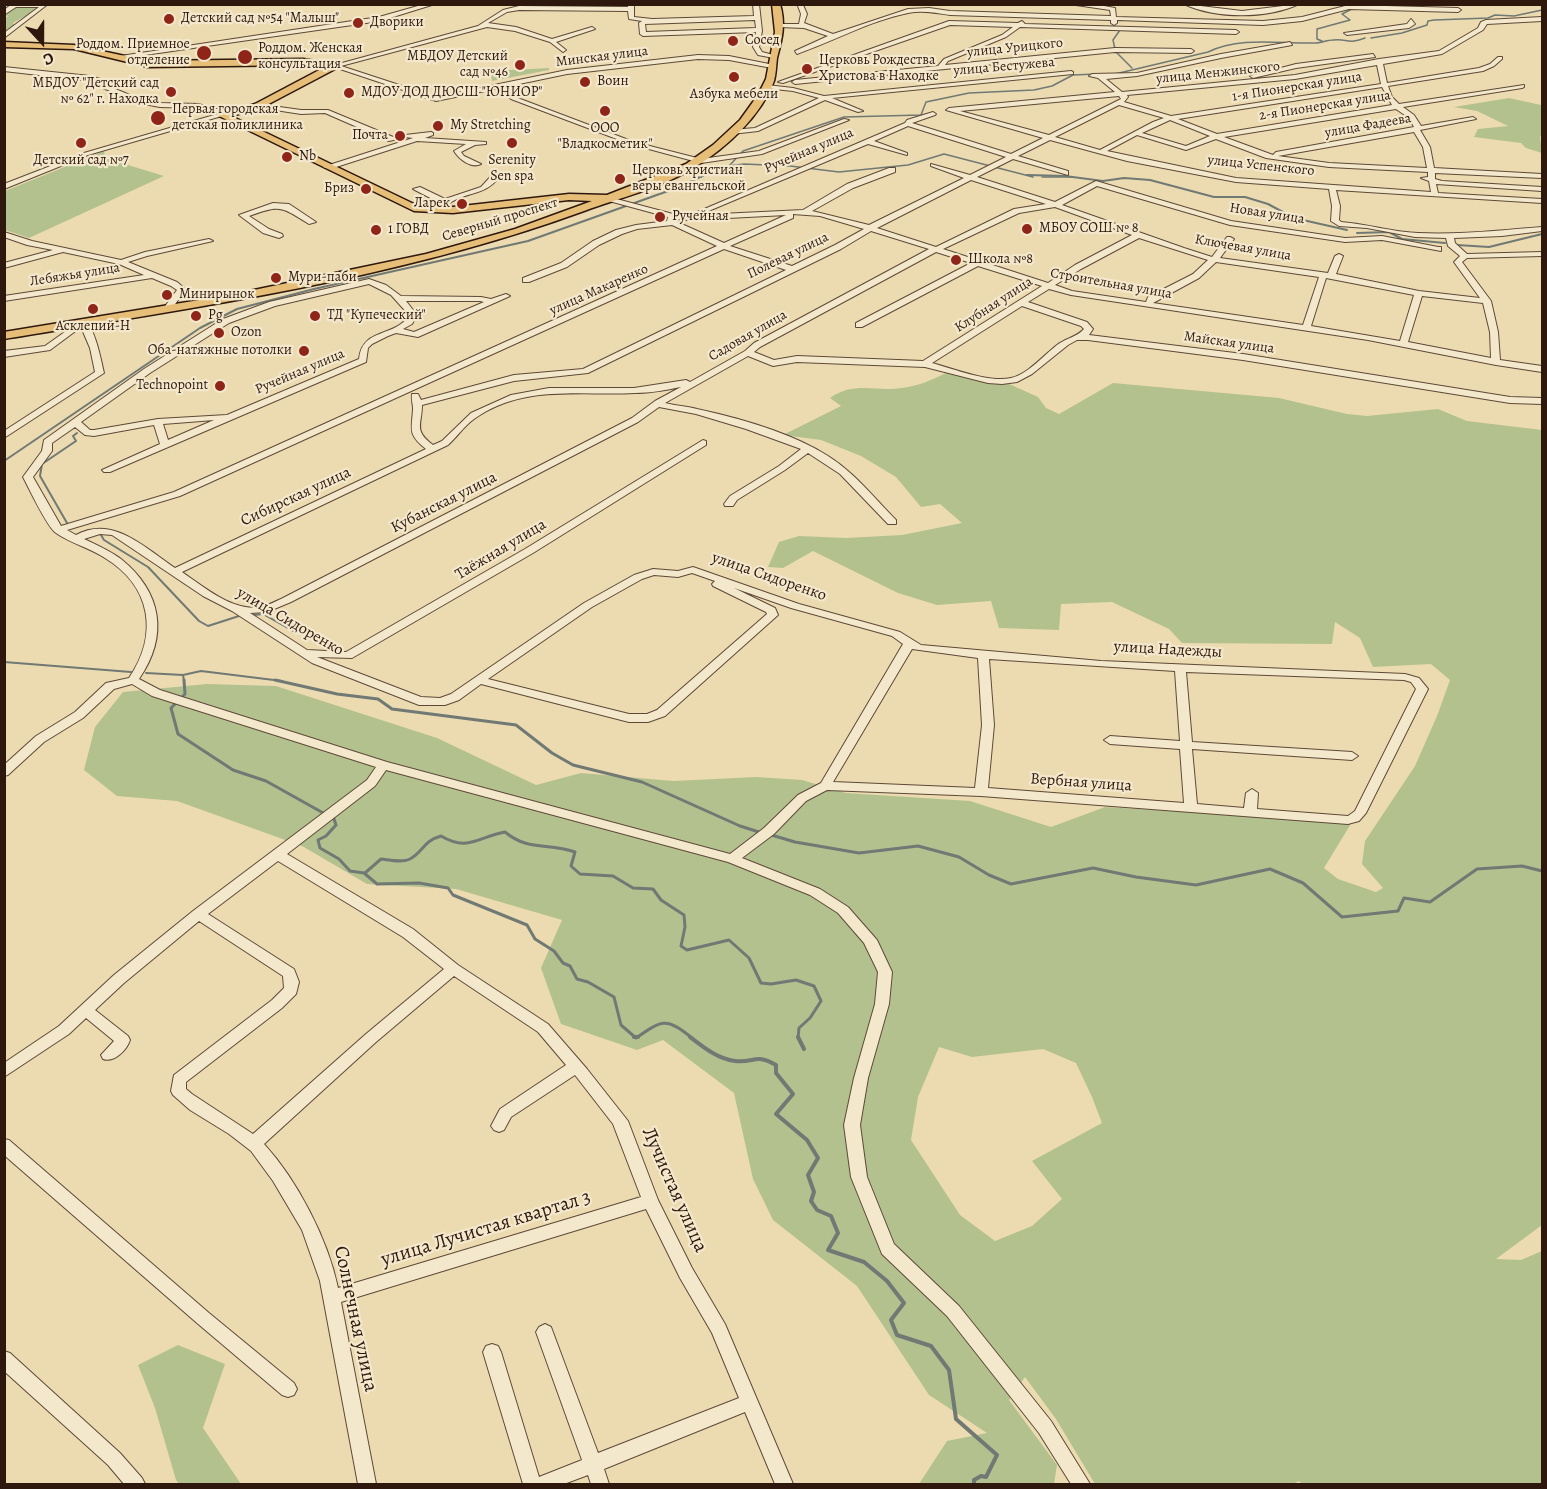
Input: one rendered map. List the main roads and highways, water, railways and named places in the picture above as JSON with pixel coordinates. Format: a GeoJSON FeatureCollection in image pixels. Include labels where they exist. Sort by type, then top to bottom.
{"type":"FeatureCollection","features":[{"type":"Feature","properties":{"kind":"main road","name":"Северный проспект"},"geometry":{"type":"LineString","coordinates":[[4,334],[246,295],[266,302],[459,249],[575,212],[677,173],[701,161],[732,132],[768,84],[781,26],[776,4]]}},
{"type":"Feature","properties":{"kind":"main road"},"geometry":{"type":"LineString","coordinates":[[4,44],[74,46],[154,65],[303,62],[334,66],[258,106],[225,114],[407,206],[441,206],[582,196],[612,199]]}},
{"type":"Feature","properties":{"kind":"main road"},"geometry":{"type":"LineString","coordinates":[[558,198],[577,203],[579,207],[575,212]]}},
{"type":"Feature","properties":{"kind":"waterway"},"geometry":{"type":"LineString","coordinates":[[1322,41],[1317,39],[1317,29],[1350,20],[1342,14],[1350,10]]}},
{"type":"Feature","properties":{"kind":"waterway"},"geometry":{"type":"LineString","coordinates":[[1371,38],[1402,33],[1427,25],[1428,21],[1434,20],[1488,18],[1495,15],[1514,16],[1542,10]]}},
{"type":"Feature","properties":{"kind":"waterway"},"geometry":{"type":"LineString","coordinates":[[1115,49],[1113,40],[1120,30]]}},
{"type":"Feature","properties":{"kind":"waterway"},"geometry":{"type":"LineString","coordinates":[[1115,74],[1233,44],[1247,42],[1315,43],[1331,40],[1354,41],[1365,38]]}},
{"type":"Feature","properties":{"kind":"waterway"},"geometry":{"type":"LineString","coordinates":[[1115,51],[1132,68]]}},
{"type":"Feature","properties":{"kind":"waterway"},"geometry":{"type":"LineString","coordinates":[[729,166],[743,151],[844,117],[921,115],[926,102],[969,93],[1034,90],[1052,86],[1073,75],[1096,74]]}},
{"type":"Feature","properties":{"kind":"waterway"},"geometry":{"type":"LineString","coordinates":[[729,166],[744,164],[790,166],[839,172],[908,165],[944,154],[1033,177]]}},
{"type":"Feature","properties":{"kind":"waterway"},"geometry":{"type":"LineString","coordinates":[[701,177],[720,167],[729,166]]}},
{"type":"Feature","properties":{"kind":"waterway"},"geometry":{"type":"LineString","coordinates":[[4,461],[200,328],[237,309],[314,289],[528,241],[682,186],[704,175]]}},
{"type":"Feature","properties":{"kind":"waterway"},"geometry":{"type":"LineString","coordinates":[[1027,175],[1065,176],[1103,181],[1124,178],[1150,180],[1214,197],[1245,197],[1268,204],[1294,218],[1347,230]]}},
{"type":"Feature","properties":{"kind":"waterway"},"geometry":{"type":"LineString","coordinates":[[1042,177],[1071,177]]}},
{"type":"Feature","properties":{"kind":"waterway"},"geometry":{"type":"LineString","coordinates":[[1357,233],[1389,232],[1402,239],[1445,243]]}},
{"type":"Feature","properties":{"kind":"waterway"},"geometry":{"type":"LineString","coordinates":[[1457,245],[1489,247],[1542,234]]}},
{"type":"Feature","properties":{"kind":"waterway"},"geometry":{"type":"LineString","coordinates":[[67,523],[40,476],[42,464],[76,441],[73,436],[77,433]]}},
{"type":"Feature","properties":{"kind":"waterway"},"geometry":{"type":"LineString","coordinates":[[101,535],[104,540],[148,567],[199,621],[208,626],[239,616]]}},
{"type":"Feature","properties":{"kind":"waterway"},"geometry":{"type":"LineString","coordinates":[[254,615],[263,614],[295,632]]}},
{"type":"Feature","properties":{"kind":"waterway"},"geometry":{"type":"LineString","coordinates":[[4,662],[131,672]]}},
{"type":"Feature","properties":{"kind":"waterway"},"geometry":{"type":"LineString","coordinates":[[183,675],[201,671],[276,680]]}},
{"type":"Feature","properties":{"kind":"waterway"},"geometry":{"type":"LineString","coordinates":[[146,673],[183,675]]}},
{"type":"Feature","properties":{"kind":"waterway"},"geometry":{"type":"LineString","coordinates":[[183,675],[184,681]]}},
{"type":"Feature","properties":{"kind":"waterway"},"geometry":{"type":"LineString","coordinates":[[184,680],[185,694],[171,708],[178,734],[233,770],[266,781],[334,819],[336,825],[326,836],[318,840],[320,848],[339,859],[350,871],[364,873],[377,884],[419,883],[448,888],[453,895],[527,925],[535,939],[554,951],[563,963],[570,966],[577,979],[588,982],[614,997],[621,1025],[635,1037]]}},
{"type":"Feature","properties":{"kind":"waterway"},"geometry":{"type":"LineString","coordinates":[[276,680],[282,681]]}},
{"type":"Feature","properties":{"kind":"waterway"},"geometry":{"type":"LineString","coordinates":[[276,680],[337,694],[378,699],[392,709],[516,725],[552,753],[573,765],[642,782],[740,826],[762,833]]}},
{"type":"Feature","properties":{"kind":"waterway"},"geometry":{"type":"LineString","coordinates":[[365,873],[381,859],[400,861],[410,859],[427,843],[441,836],[450,841],[466,843],[505,832],[522,842],[575,852],[571,866],[580,874],[613,876],[633,888],[653,889],[661,900],[684,915],[685,927],[681,946],[687,950],[729,940],[749,958],[761,983],[771,984],[796,980],[814,986],[821,1001],[810,1018],[799,1028],[798,1037]]}},
{"type":"Feature","properties":{"kind":"waterway"},"geometry":{"type":"LineString","coordinates":[[768,834],[795,842],[859,853],[918,846],[959,857],[989,875],[1011,884],[1093,868],[1136,877],[1196,885],[1270,869],[1303,883],[1342,917],[1398,911],[1404,898],[1430,902],[1477,869],[1522,866],[1542,871]]}},
{"type":"Feature","properties":{"kind":"waterway"},"geometry":{"type":"LineString","coordinates":[[637,1037],[652,1027],[664,1023],[676,1027],[692,1038]]}},
{"type":"Feature","properties":{"kind":"waterway"},"geometry":{"type":"LineString","coordinates":[[690,1037],[711,1052],[729,1060],[760,1059],[776,1065],[776,1073],[793,1094],[776,1114],[807,1140],[818,1158],[808,1175],[814,1192],[811,1201],[817,1210],[831,1216],[838,1233],[828,1250],[864,1262],[887,1281],[904,1303],[891,1320],[897,1335],[931,1346],[949,1370],[956,1419],[997,1455],[986,1477],[981,1476],[974,1480],[974,1484]]}},
{"type":"Feature","properties":{"kind":"waterway"},"geometry":{"type":"LineString","coordinates":[[798,1037],[804,1049]]}},
{"type":"Feature","properties":{"kind":"place","name":"Детский сад №54 \"Малыш\""},"geometry":{"type":"Point","coordinates":[169,19]}},
{"type":"Feature","properties":{"kind":"place","name":"Дворики"},"geometry":{"type":"Point","coordinates":[358,23]}},
{"type":"Feature","properties":{"kind":"place","name":"Сосед"},"geometry":{"type":"Point","coordinates":[733,41]}},
{"type":"Feature","properties":{"kind":"place","name":"Роддом. Приемное отделение"},"geometry":{"type":"Point","coordinates":[204,53]}},
{"type":"Feature","properties":{"kind":"place","name":"Роддом. Женская консультация"},"geometry":{"type":"Point","coordinates":[245,57]}},
{"type":"Feature","properties":{"kind":"place","name":"МБДОУ Детский сад №46"},"geometry":{"type":"Point","coordinates":[520,65]}},
{"type":"Feature","properties":{"kind":"place","name":"Церковь Рождества Христова в Находке"},"geometry":{"type":"Point","coordinates":[807,69]}},
{"type":"Feature","properties":{"kind":"place","name":"Азбука мебели"},"geometry":{"type":"Point","coordinates":[734,77]}},
{"type":"Feature","properties":{"kind":"place","name":"Воин"},"geometry":{"type":"Point","coordinates":[585,82]}},
{"type":"Feature","properties":{"kind":"place","name":"МБДОУ \"Детский сад № 62\" г. Находка"},"geometry":{"type":"Point","coordinates":[171,92]}},
{"type":"Feature","properties":{"kind":"place","name":"МДОУ ДОД ДЮСШ \"ЮНИОР\""},"geometry":{"type":"Point","coordinates":[349,93]}},
{"type":"Feature","properties":{"kind":"place","name":"ООО \"Владкосметик\""},"geometry":{"type":"Point","coordinates":[605,111]}},
{"type":"Feature","properties":{"kind":"place","name":"Первая городская детская поликлиника"},"geometry":{"type":"Point","coordinates":[158,118]}},
{"type":"Feature","properties":{"kind":"place","name":"My Stretching"},"geometry":{"type":"Point","coordinates":[438,126]}},
{"type":"Feature","properties":{"kind":"place","name":"Почта"},"geometry":{"type":"Point","coordinates":[400,136]}},
{"type":"Feature","properties":{"kind":"place","name":"Детский сад №7"},"geometry":{"type":"Point","coordinates":[81,143]}},
{"type":"Feature","properties":{"kind":"place","name":"Serenity Sen spa"},"geometry":{"type":"Point","coordinates":[512,143]}},
{"type":"Feature","properties":{"kind":"place","name":"Nb"},"geometry":{"type":"Point","coordinates":[287,157]}},
{"type":"Feature","properties":{"kind":"place","name":"Церковь христиан веры евангельской"},"geometry":{"type":"Point","coordinates":[620,179]}},
{"type":"Feature","properties":{"kind":"place","name":"Бриз"},"geometry":{"type":"Point","coordinates":[366,189]}},
{"type":"Feature","properties":{"kind":"place","name":"Ларек"},"geometry":{"type":"Point","coordinates":[462,204]}},
{"type":"Feature","properties":{"kind":"place","name":"Ручейная"},"geometry":{"type":"Point","coordinates":[660,217]}},
{"type":"Feature","properties":{"kind":"place","name":"МБОУ СОШ № 8"},"geometry":{"type":"Point","coordinates":[1027,229]}},
{"type":"Feature","properties":{"kind":"place","name":"1 ГОВД"},"geometry":{"type":"Point","coordinates":[376,230]}},
{"type":"Feature","properties":{"kind":"place","name":"Школа №8"},"geometry":{"type":"Point","coordinates":[956,260]}},
{"type":"Feature","properties":{"kind":"place","name":"Мури-паби"},"geometry":{"type":"Point","coordinates":[276,278]}},
{"type":"Feature","properties":{"kind":"place","name":"Минирынок"},"geometry":{"type":"Point","coordinates":[167,295]}},
{"type":"Feature","properties":{"kind":"place","name":"Асклепий-Н"},"geometry":{"type":"Point","coordinates":[93,309]}},
{"type":"Feature","properties":{"kind":"place","name":"Pg"},"geometry":{"type":"Point","coordinates":[196,316]}},
{"type":"Feature","properties":{"kind":"place","name":"ТД \"Купеческий\""},"geometry":{"type":"Point","coordinates":[315,316]}},
{"type":"Feature","properties":{"kind":"place","name":"Ozon"},"geometry":{"type":"Point","coordinates":[219,333]}},
{"type":"Feature","properties":{"kind":"place","name":"Оба-натяжные потолки"},"geometry":{"type":"Point","coordinates":[304,351]}},
{"type":"Feature","properties":{"kind":"place","name":"Technopoint"},"geometry":{"type":"Point","coordinates":[220,386]}}]}
